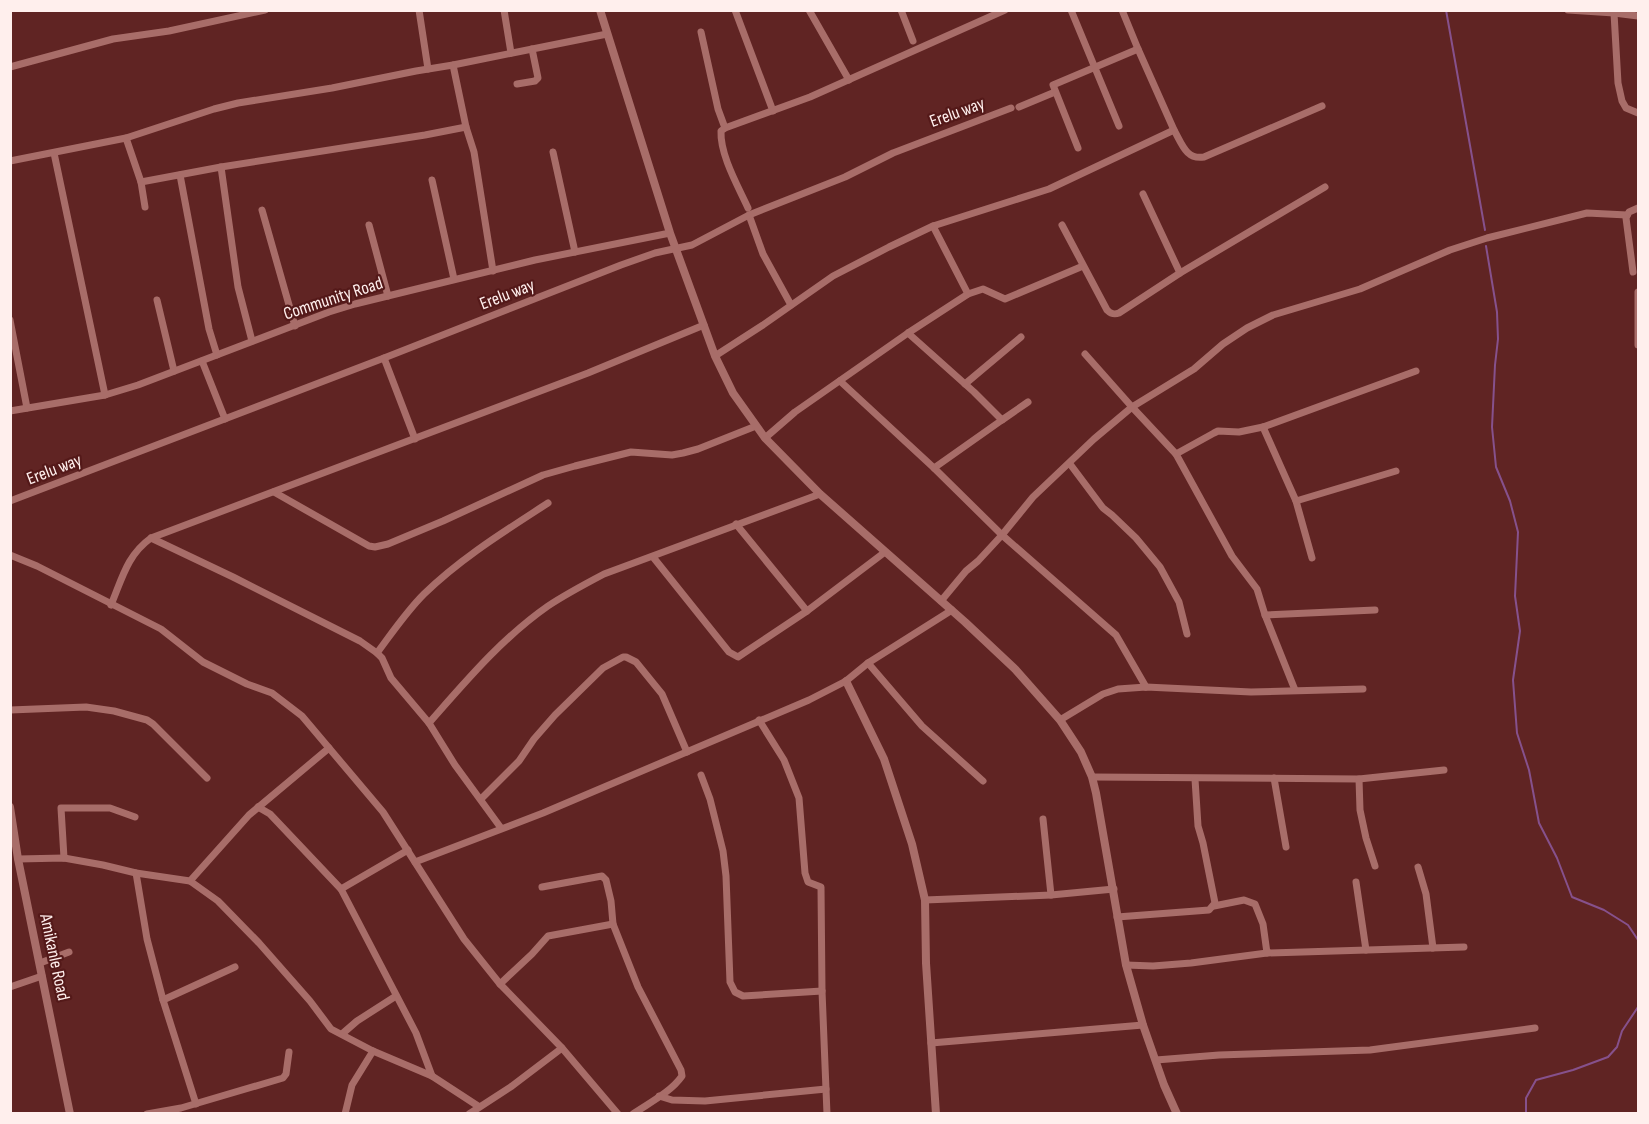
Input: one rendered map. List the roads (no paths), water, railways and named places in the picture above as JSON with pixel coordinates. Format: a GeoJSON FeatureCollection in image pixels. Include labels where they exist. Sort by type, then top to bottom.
{"type":"FeatureCollection","features":[{"type":"Feature","properties":{"kind":"street"},"geometry":{"type":"LineString","coordinates":[[10,67],[113,39],[169,31],[265,10]]}},
{"type":"Feature","properties":{"kind":"street"},"geometry":{"type":"LineString","coordinates":[[419,10],[428,69]]}},
{"type":"Feature","properties":{"kind":"street"},"geometry":{"type":"LineString","coordinates":[[504,10],[511,53]]}},
{"type":"Feature","properties":{"kind":"street"},"geometry":{"type":"LineString","coordinates":[[600,10],[670,233],[715,356],[732,393],[765,438],[820,494],[1015,669],[1060,720],[1081,752],[1092,777],[1126,965],[1143,1025],[1164,1085],[1177,1113]]}},
{"type":"Feature","properties":{"kind":"street"},"geometry":{"type":"LineString","coordinates":[[735,10],[772,111]]}},
{"type":"Feature","properties":{"kind":"street"},"geometry":{"type":"LineString","coordinates":[[809,10],[849,80]]}},
{"type":"Feature","properties":{"kind":"street"},"geometry":{"type":"LineString","coordinates":[[901,10],[913,40]]}},
{"type":"Feature","properties":{"kind":"street"},"geometry":{"type":"LineString","coordinates":[[791,305],[764,254],[723,150],[721,131],[738,122],[810,97],[992,13],[1005,10]]}},
{"type":"Feature","properties":{"kind":"street"},"geometry":{"type":"LineString","coordinates":[[1071,10],[1119,126]]}},
{"type":"Feature","properties":{"kind":"street"},"geometry":{"type":"LineString","coordinates":[[1122,10],[1174,130],[1192,158],[1204,158],[1322,106]]}},
{"type":"Feature","properties":{"kind":"street"},"geometry":{"type":"LineString","coordinates":[[1568,10],[1638,16]]}},
{"type":"Feature","properties":{"kind":"street"},"geometry":{"type":"LineString","coordinates":[[1614,13],[1620,92],[1626,108],[1638,112]]}},
{"type":"Feature","properties":{"kind":"street"},"geometry":{"type":"LineString","coordinates":[[700,32],[718,109],[725,128]]}},
{"type":"Feature","properties":{"kind":"street"},"geometry":{"type":"LineString","coordinates":[[10,161],[126,138],[238,103],[332,88],[607,34]]}},
{"type":"Feature","properties":{"kind":"street"},"geometry":{"type":"LineString","coordinates":[[517,84],[538,78],[532,49]]}},
{"type":"Feature","properties":{"kind":"street"},"geometry":{"type":"LineString","coordinates":[[1094,67],[1138,49]]}},
{"type":"Feature","properties":{"kind":"street"},"geometry":{"type":"LineString","coordinates":[[453,65],[466,127],[474,152],[493,271]]}},
{"type":"Feature","properties":{"kind":"street","name":"Erelu way"},"geometry":{"type":"LineString","coordinates":[[10,501],[621,265],[655,253],[692,245],[749,212],[845,177],[907,147],[1055,92],[1053,86],[1056,83],[1094,67]]}},
{"type":"Feature","properties":{"kind":"street"},"geometry":{"type":"LineString","coordinates":[[1055,92],[1078,148]]}},
{"type":"Feature","properties":{"kind":"street"},"geometry":{"type":"LineString","coordinates":[[141,182],[220,166],[466,127]]}},
{"type":"Feature","properties":{"kind":"street"},"geometry":{"type":"LineString","coordinates":[[715,356],[832,276],[933,226],[1048,189],[1174,130]]}},
{"type":"Feature","properties":{"kind":"street"},"geometry":{"type":"LineString","coordinates":[[126,138],[141,182],[145,207]]}},
{"type":"Feature","properties":{"kind":"street"},"geometry":{"type":"LineString","coordinates":[[54,153],[105,395]]}},
{"type":"Feature","properties":{"kind":"street"},"geometry":{"type":"LineString","coordinates":[[554,153],[575,252]]}},
{"type":"Feature","properties":{"kind":"street"},"geometry":{"type":"LineString","coordinates":[[220,166],[238,287],[252,341]]}},
{"type":"Feature","properties":{"kind":"street"},"geometry":{"type":"LineString","coordinates":[[180,175],[216,355]]}},
{"type":"Feature","properties":{"kind":"street"},"geometry":{"type":"LineString","coordinates":[[432,180],[454,279]]}},
{"type":"Feature","properties":{"kind":"street"},"geometry":{"type":"LineString","coordinates":[[1062,225],[1107,310],[1114,314],[1325,187]]}},
{"type":"Feature","properties":{"kind":"street"},"geometry":{"type":"LineString","coordinates":[[1143,194],[1180,273]]}},
{"type":"Feature","properties":{"kind":"street"},"geometry":{"type":"LineString","coordinates":[[1633,272],[1626,221],[1629,212],[1638,208]]}},
{"type":"Feature","properties":{"kind":"street"},"geometry":{"type":"LineString","coordinates":[[262,210],[295,326]]}},
{"type":"Feature","properties":{"kind":"street"},"geometry":{"type":"LineString","coordinates":[[941,601],[1002,535],[1033,497],[1094,439],[1132,406],[1188,373],[1236,334],[1260,321],[1360,288],[1450,250],[1487,238],[1587,213],[1627,215]]}},
{"type":"Feature","properties":{"kind":"street"},"geometry":{"type":"LineString","coordinates":[[369,225],[388,296]]}},
{"type":"Feature","properties":{"kind":"street"},"geometry":{"type":"LineString","coordinates":[[933,226],[968,294]]}},
{"type":"Feature","properties":{"kind":"street","name":"Community Road"},"geometry":{"type":"LineString","coordinates":[[10,411],[105,395],[138,385],[346,306],[454,279],[670,233]]}},
{"type":"Feature","properties":{"kind":"street"},"geometry":{"type":"LineString","coordinates":[[765,438],[795,412],[968,294],[983,289],[1002,298],[1010,298],[1083,266]]}},
{"type":"Feature","properties":{"kind":"street"},"geometry":{"type":"LineString","coordinates":[[1638,292],[1638,345]]}},
{"type":"Feature","properties":{"kind":"street"},"geometry":{"type":"LineString","coordinates":[[157,300],[174,371]]}},
{"type":"Feature","properties":{"kind":"street"},"geometry":{"type":"LineString","coordinates":[[10,320],[27,408]]}},
{"type":"Feature","properties":{"kind":"street"},"geometry":{"type":"LineString","coordinates":[[111,605],[128,562],[139,547],[151,538],[588,373],[704,325]]}},
{"type":"Feature","properties":{"kind":"street"},"geometry":{"type":"LineString","coordinates":[[908,333],[1002,420]]}},
{"type":"Feature","properties":{"kind":"street"},"geometry":{"type":"LineString","coordinates":[[965,384],[1021,337]]}},
{"type":"Feature","properties":{"kind":"street"},"geometry":{"type":"LineString","coordinates":[[1085,354],[1176,454],[1232,556],[1257,589],[1295,690]]}},
{"type":"Feature","properties":{"kind":"street"},"geometry":{"type":"LineString","coordinates":[[384,358],[415,439]]}},
{"type":"Feature","properties":{"kind":"street"},"geometry":{"type":"LineString","coordinates":[[202,361],[225,418]]}},
{"type":"Feature","properties":{"kind":"street"},"geometry":{"type":"LineString","coordinates":[[1176,454],[1218,431],[1239,432],[1263,427],[1416,371]]}},
{"type":"Feature","properties":{"kind":"street"},"geometry":{"type":"LineString","coordinates":[[840,381],[1002,535],[1116,635],[1146,687]]}},
{"type":"Feature","properties":{"kind":"street"},"geometry":{"type":"LineString","coordinates":[[934,468],[1028,402]]}},
{"type":"Feature","properties":{"kind":"street"},"geometry":{"type":"LineString","coordinates":[[274,492],[369,546],[375,547],[388,544],[443,521],[543,476],[631,452],[683,453],[756,426]]}},
{"type":"Feature","properties":{"kind":"street"},"geometry":{"type":"LineString","coordinates":[[1263,427],[1296,501],[1312,558]]}},
{"type":"Feature","properties":{"kind":"street"},"geometry":{"type":"LineString","coordinates":[[1070,464],[1103,508],[1136,538],[1160,567],[1179,602],[1187,634]]}},
{"type":"Feature","properties":{"kind":"street"},"geometry":{"type":"LineString","coordinates":[[1296,501],[1396,471]]}},
{"type":"Feature","properties":{"kind":"street"},"geometry":{"type":"LineString","coordinates":[[429,723],[512,635],[547,607],[575,589],[604,574],[820,494]]}},
{"type":"Feature","properties":{"kind":"street"},"geometry":{"type":"LineString","coordinates":[[377,653],[422,596],[439,581],[476,551],[548,503]]}},
{"type":"Feature","properties":{"kind":"street"},"geometry":{"type":"LineString","coordinates":[[736,524],[807,611]]}},
{"type":"Feature","properties":{"kind":"street"},"geometry":{"type":"LineString","coordinates":[[151,538],[360,641],[377,653],[394,683],[429,723],[501,828]]}},
{"type":"Feature","properties":{"kind":"street"},"geometry":{"type":"LineString","coordinates":[[653,556],[729,652],[738,657],[807,611],[885,552]]}},
{"type":"Feature","properties":{"kind":"street"},"geometry":{"type":"LineString","coordinates":[[10,555],[38,566],[161,629],[203,662],[247,684],[272,693],[302,716],[383,812],[450,919],[500,984],[562,1048],[618,1113]]}},
{"type":"Feature","properties":{"kind":"street"},"geometry":{"type":"LineString","coordinates":[[415,862],[543,813],[809,700],[846,681],[868,663],[951,610]]}},
{"type":"Feature","properties":{"kind":"street"},"geometry":{"type":"LineString","coordinates":[[1265,615],[1375,610]]}},
{"type":"Feature","properties":{"kind":"street"},"geometry":{"type":"LineString","coordinates":[[481,798],[519,761],[555,715],[603,668],[623,657],[636,662],[662,694],[687,752]]}},
{"type":"Feature","properties":{"kind":"street"},"geometry":{"type":"LineString","coordinates":[[868,663],[922,726],[983,781]]}},
{"type":"Feature","properties":{"kind":"street"},"geometry":{"type":"LineString","coordinates":[[846,681],[884,759],[912,844],[925,900],[926,963],[936,1113]]}},
{"type":"Feature","properties":{"kind":"street"},"geometry":{"type":"LineString","coordinates":[[1060,720],[1103,694],[1118,689],[1146,687],[1251,692],[1363,689]]}},
{"type":"Feature","properties":{"kind":"street"},"geometry":{"type":"LineString","coordinates":[[10,710],[86,707],[106,709],[138,717],[153,724],[207,778]]}},
{"type":"Feature","properties":{"kind":"street"},"geometry":{"type":"LineString","coordinates":[[759,720],[784,760],[799,798],[808,882],[821,887],[827,1113]]}},
{"type":"Feature","properties":{"kind":"street"},"geometry":{"type":"LineString","coordinates":[[190,881],[249,815],[329,748]]}},
{"type":"Feature","properties":{"kind":"street"},"geometry":{"type":"LineString","coordinates":[[1092,777],[1359,779],[1444,770]]}},
{"type":"Feature","properties":{"kind":"street"},"geometry":{"type":"LineString","coordinates":[[701,775],[710,799],[723,851],[730,982],[735,992],[743,996],[822,991]]}},
{"type":"Feature","properties":{"kind":"street"},"geometry":{"type":"LineString","coordinates":[[1274,778],[1286,847]]}},
{"type":"Feature","properties":{"kind":"street"},"geometry":{"type":"LineString","coordinates":[[1195,779],[1198,826],[1214,906]]}},
{"type":"Feature","properties":{"kind":"street"},"geometry":{"type":"LineString","coordinates":[[1359,779],[1360,810],[1375,866]]}},
{"type":"Feature","properties":{"kind":"street","name":"Amikanle Road"},"geometry":{"type":"LineString","coordinates":[[10,807],[18,859],[70,1113]]}},
{"type":"Feature","properties":{"kind":"street"},"geometry":{"type":"LineString","coordinates":[[258,807],[270,814],[341,889],[416,1033],[432,1076]]}},
{"type":"Feature","properties":{"kind":"street"},"geometry":{"type":"LineString","coordinates":[[64,858],[61,808],[110,808],[135,817]]}},
{"type":"Feature","properties":{"kind":"street"},"geometry":{"type":"LineString","coordinates":[[1043,819],[1051,895]]}},
{"type":"Feature","properties":{"kind":"street"},"geometry":{"type":"LineString","coordinates":[[341,889],[408,850]]}},
{"type":"Feature","properties":{"kind":"street"},"geometry":{"type":"LineString","coordinates":[[18,859],[64,858],[135,873],[190,881],[218,901],[240,923],[303,993],[331,1029],[373,1051],[432,1076],[478,1106]]}},
{"type":"Feature","properties":{"kind":"street"},"geometry":{"type":"LineString","coordinates":[[1418,867],[1426,894],[1433,948]]}},
{"type":"Feature","properties":{"kind":"street"},"geometry":{"type":"LineString","coordinates":[[135,873],[147,939],[163,1000],[196,1104]]}},
{"type":"Feature","properties":{"kind":"street"},"geometry":{"type":"LineString","coordinates":[[542,887],[602,876],[606,880],[613,924],[638,987],[682,1076],[659,1096],[633,1113]]}},
{"type":"Feature","properties":{"kind":"street"},"geometry":{"type":"LineString","coordinates":[[1356,882],[1366,950]]}},
{"type":"Feature","properties":{"kind":"street"},"geometry":{"type":"LineString","coordinates":[[925,900],[1114,890]]}},
{"type":"Feature","properties":{"kind":"street"},"geometry":{"type":"LineString","coordinates":[[1117,917],[1209,910],[1214,906],[1244,900],[1255,904],[1263,924],[1268,953]]}},
{"type":"Feature","properties":{"kind":"street"},"geometry":{"type":"LineString","coordinates":[[500,984],[548,936],[613,924]]}},
{"type":"Feature","properties":{"kind":"street"},"geometry":{"type":"LineString","coordinates":[[1126,965],[1153,966],[1191,963],[1268,953],[1464,947]]}},
{"type":"Feature","properties":{"kind":"street"},"geometry":{"type":"LineString","coordinates":[[40,963],[69,952]]}},
{"type":"Feature","properties":{"kind":"street"},"geometry":{"type":"LineString","coordinates":[[163,1000],[235,968]]}},
{"type":"Feature","properties":{"kind":"street"},"geometry":{"type":"LineString","coordinates":[[10,987],[42,976]]}},
{"type":"Feature","properties":{"kind":"street"},"geometry":{"type":"LineString","coordinates":[[342,1034],[357,1021],[396,996]]}},
{"type":"Feature","properties":{"kind":"street"},"geometry":{"type":"LineString","coordinates":[[932,1043],[1143,1025]]}},
{"type":"Feature","properties":{"kind":"street"},"geometry":{"type":"LineString","coordinates":[[1156,1060],[1220,1055],[1370,1050],[1535,1028]]}},
{"type":"Feature","properties":{"kind":"street"},"geometry":{"type":"LineString","coordinates":[[469,1113],[512,1086],[562,1048]]}},
{"type":"Feature","properties":{"kind":"street"},"geometry":{"type":"LineString","coordinates":[[345,1113],[352,1085],[373,1051]]}},
{"type":"Feature","properties":{"kind":"street"},"geometry":{"type":"LineString","coordinates":[[147,1113],[181,1108],[283,1078],[286,1074],[289,1052]]}},
{"type":"Feature","properties":{"kind":"street"},"geometry":{"type":"LineString","coordinates":[[659,1096],[672,1100],[705,1101],[826,1089]]}},
{"type":"Feature","properties":{"kind":"waterway"},"geometry":{"type":"LineString","coordinates":[[1446,10],[1485,230]]}},
{"type":"Feature","properties":{"kind":"waterway"},"geometry":{"type":"LineString","coordinates":[[1486,246],[1497,312],[1498,339],[1492,427],[1496,467],[1510,501],[1518,532],[1515,596],[1520,631],[1513,680],[1517,733],[1529,770],[1539,823],[1557,858],[1572,897],[1604,910],[1628,925],[1638,940]]}},
{"type":"Feature","properties":{"kind":"waterway"},"geometry":{"type":"LineString","coordinates":[[1526,1114],[1526,1098],[1536,1080],[1608,1057],[1617,1047],[1622,1031],[1638,1007]]}}]}
